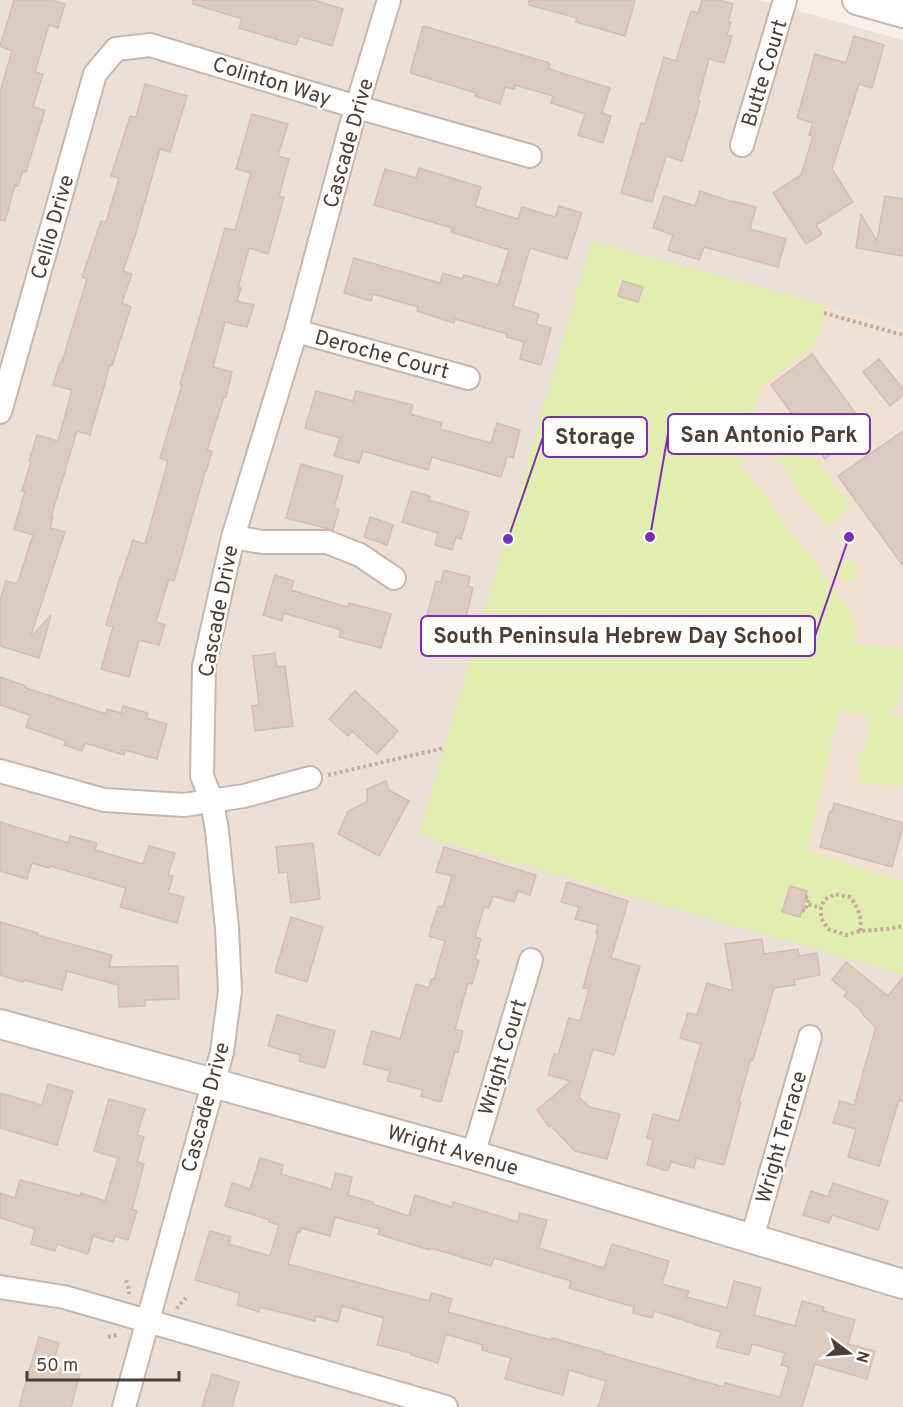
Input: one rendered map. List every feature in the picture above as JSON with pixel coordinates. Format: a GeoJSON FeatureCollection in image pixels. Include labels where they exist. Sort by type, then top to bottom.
{"type":"FeatureCollection","features":[{"type":"Feature","properties":{"kind":"street","name":"Cascade Drive"},"geometry":{"type":"LineString","coordinates":[[123,1407],[222,1052],[230,991],[227,928],[217,831],[212,801],[202,776],[204,666],[232,537],[296,331],[357,107],[389,0]]}},
{"type":"Feature","properties":{"kind":"street","name":"Butte Court"},"geometry":{"type":"LineString","coordinates":[[742,146],[785,0]]}},
{"type":"Feature","properties":{"kind":"street"},"geometry":{"type":"LineString","coordinates":[[857,0],[903,13]]}},
{"type":"Feature","properties":{"kind":"street","name":"Colinton Way"},"geometry":{"type":"LineString","coordinates":[[116,49],[150,45],[530,156]]}},
{"type":"Feature","properties":{"kind":"street","name":"Celilo Drive"},"geometry":{"type":"LineString","coordinates":[[0,412],[95,74],[116,49]]}},
{"type":"Feature","properties":{"kind":"street","name":"Deroche Court"},"geometry":{"type":"LineString","coordinates":[[296,331],[468,378]]}},
{"type":"Feature","properties":{"kind":"street"},"geometry":{"type":"LineString","coordinates":[[232,537],[262,542],[327,542],[360,555],[394,578]]}},
{"type":"Feature","properties":{"kind":"street"},"geometry":{"type":"LineString","coordinates":[[0,771],[104,800],[184,805],[244,796],[310,778]]}},
{"type":"Feature","properties":{"kind":"street","name":"Wright Court"},"geometry":{"type":"LineString","coordinates":[[473,1155],[531,960]]}},
{"type":"Feature","properties":{"kind":"street","name":"Wright Avenue"},"geometry":{"type":"LineString","coordinates":[[0,1024],[473,1155],[903,1284]]}},
{"type":"Feature","properties":{"kind":"street","name":"Wright Terrace"},"geometry":{"type":"LineString","coordinates":[[752,1238],[810,1037]]}},
{"type":"Feature","properties":{"kind":"street"},"geometry":{"type":"LineString","coordinates":[[0,1287],[64,1297],[399,1400],[446,1407]]}},
{"type":"Feature","properties":{"kind":"path"},"geometry":{"type":"LineString","coordinates":[[824,313],[903,336]]}},
{"type":"Feature","properties":{"kind":"path"},"geometry":{"type":"LineString","coordinates":[[310,778],[444,748]]}},
{"type":"Feature","properties":{"kind":"path"},"geometry":{"type":"LineString","coordinates":[[860,931],[859,907],[850,897],[835,894],[824,900],[821,918],[828,929],[846,935],[903,926]]}},
{"type":"Feature","properties":{"kind":"path"},"geometry":{"type":"LineString","coordinates":[[802,910],[805,911],[809,898],[805,897]]}},
{"type":"Feature","properties":{"kind":"path"},"geometry":{"type":"LineString","coordinates":[[807,903],[821,908]]}},
{"type":"Feature","properties":{"kind":"shaded area"},"geometry":{"type":"Polygon","coordinates":[[[0,0],[759,0],[903,40],[903,1407],[0,1407],[0,0]]]}},
{"type":"Feature","properties":{"kind":"shaded area"},"geometry":{"type":"Polygon","coordinates":[[[826,305],[903,327],[903,881],[807,851],[839,711],[848,712],[855,619],[850,609],[741,465],[762,386],[816,344],[826,305]]]}},
{"type":"Feature","properties":{"kind":"green space"},"geometry":{"type":"Polygon","coordinates":[[[592,241],[826,305],[816,344],[762,386],[741,465],[853,614],[856,626],[855,644],[903,648],[902,676],[897,706],[888,715],[903,717],[903,786],[860,783],[857,758],[867,741],[869,715],[839,711],[807,851],[903,881],[903,974],[419,835],[592,241]]]}},
{"type":"Feature","properties":{"kind":"green space"},"geometry":{"type":"Polygon","coordinates":[[[793,427],[811,453],[786,472],[767,446],[793,427]]]}},
{"type":"Feature","properties":{"kind":"green space"},"geometry":{"type":"Polygon","coordinates":[[[813,454],[851,507],[826,527],[787,473],[813,454]]]}},
{"type":"Feature","properties":{"kind":"green space"},"geometry":{"type":"Polygon","coordinates":[[[843,559],[853,562],[858,569],[855,579],[842,581],[832,572],[836,563],[843,559]]]}},
{"type":"Feature","properties":{"kind":"building"},"geometry":{"type":"Polygon","coordinates":[[[14,0],[50,0],[65,4],[58,28],[49,25],[35,72],[43,74],[33,107],[45,110],[26,172],[23,171],[18,186],[15,185],[5,221],[0,220],[0,92],[12,51],[0,46],[14,0]]]}},
{"type":"Feature","properties":{"kind":"building"},"geometry":{"type":"Polygon","coordinates":[[[193,0],[314,0],[343,9],[332,46],[299,36],[296,45],[239,28],[242,19],[193,4],[193,0]]]}},
{"type":"Feature","properties":{"kind":"building"},"geometry":{"type":"Polygon","coordinates":[[[529,0],[635,0],[625,36],[576,22],[577,18],[529,5],[529,0]]]}},
{"type":"Feature","properties":{"kind":"building"},"geometry":{"type":"Polygon","coordinates":[[[702,0],[719,0],[733,4],[727,35],[732,36],[724,63],[709,59],[698,100],[700,101],[682,161],[666,156],[652,202],[621,193],[641,123],[645,124],[664,57],[676,61],[691,11],[698,13],[702,0]]]}},
{"type":"Feature","properties":{"kind":"building"},"geometry":{"type":"Polygon","coordinates":[[[423,26],[550,63],[549,69],[610,88],[602,113],[611,116],[603,143],[578,135],[585,114],[551,103],[553,96],[515,85],[514,89],[505,87],[500,104],[475,96],[476,93],[410,73],[423,26]]]}},
{"type":"Feature","properties":{"kind":"building"},"geometry":{"type":"Polygon","coordinates":[[[854,36],[884,45],[872,88],[859,84],[832,169],[853,202],[816,225],[822,234],[806,244],[773,193],[801,175],[813,136],[809,135],[813,123],[797,118],[815,54],[846,63],[854,36]]]}},
{"type":"Feature","properties":{"kind":"building"},"geometry":{"type":"Polygon","coordinates":[[[145,84],[187,96],[170,152],[160,149],[123,271],[132,274],[122,303],[131,307],[112,366],[110,365],[90,435],[77,431],[51,517],[53,517],[50,528],[65,532],[31,635],[51,615],[39,658],[0,646],[0,600],[6,581],[17,584],[33,535],[14,529],[25,491],[22,491],[31,462],[29,461],[37,435],[58,441],[72,390],[53,385],[87,279],[82,277],[101,221],[106,222],[119,178],[111,176],[130,116],[136,117],[145,84]]]}},
{"type":"Feature","properties":{"kind":"building"},"geometry":{"type":"Polygon","coordinates":[[[252,114],[288,124],[278,156],[289,159],[279,196],[284,197],[268,254],[249,248],[238,288],[241,288],[237,301],[254,305],[247,327],[225,322],[213,367],[232,372],[226,397],[224,397],[207,450],[212,451],[174,581],[169,579],[156,622],[165,625],[159,645],[139,640],[129,677],[101,669],[113,627],[106,625],[133,540],[145,544],[168,461],[160,458],[182,385],[180,384],[225,228],[235,230],[251,173],[236,169],[252,114]]]}},
{"type":"Feature","properties":{"kind":"building"},"geometry":{"type":"Polygon","coordinates":[[[419,168],[481,187],[475,206],[518,219],[522,207],[555,217],[559,206],[582,213],[567,259],[530,248],[513,306],[539,314],[536,324],[551,328],[541,365],[520,359],[524,342],[506,337],[507,334],[455,319],[454,323],[417,311],[418,307],[373,294],[371,301],[344,293],[354,258],[440,283],[443,273],[462,279],[464,275],[498,285],[509,250],[451,232],[452,228],[374,205],[385,169],[416,178],[419,168]]]}},
{"type":"Feature","properties":{"kind":"building"},"geometry":{"type":"Polygon","coordinates":[[[700,191],[756,207],[750,229],[786,239],[778,267],[704,247],[699,260],[668,250],[673,235],[653,228],[664,196],[695,206],[700,191]]]}},
{"type":"Feature","properties":{"kind":"building"},"geometry":{"type":"Polygon","coordinates":[[[885,196],[903,199],[903,256],[856,248],[861,215],[877,241],[885,196]]]}},
{"type":"Feature","properties":{"kind":"building"},"geometry":{"type":"Polygon","coordinates":[[[623,281],[643,287],[638,302],[618,296],[623,281]]]}},
{"type":"Feature","properties":{"kind":"building"},"geometry":{"type":"Polygon","coordinates":[[[812,354],[865,426],[825,459],[771,385],[812,354]]]}},
{"type":"Feature","properties":{"kind":"building"},"geometry":{"type":"Polygon","coordinates":[[[879,359],[903,389],[903,395],[890,406],[863,372],[879,359]]]}},
{"type":"Feature","properties":{"kind":"building"},"geometry":{"type":"Polygon","coordinates":[[[316,391],[353,401],[356,391],[413,405],[410,414],[442,423],[440,429],[491,443],[497,423],[520,430],[513,458],[507,456],[501,477],[432,457],[428,470],[363,451],[359,463],[334,456],[340,438],[305,428],[316,391]]]}},
{"type":"Feature","properties":{"kind":"building"},"geometry":{"type":"Polygon","coordinates":[[[903,431],[903,566],[838,476],[903,431]]]}},
{"type":"Feature","properties":{"kind":"building"},"geometry":{"type":"Polygon","coordinates":[[[301,464],[343,476],[334,508],[339,509],[333,530],[286,518],[301,464]]]}},
{"type":"Feature","properties":{"kind":"building"},"geometry":{"type":"Polygon","coordinates":[[[412,491],[430,496],[429,500],[469,512],[461,539],[456,537],[452,550],[435,545],[438,533],[402,522],[412,491]]]}},
{"type":"Feature","properties":{"kind":"building"},"geometry":{"type":"Polygon","coordinates":[[[370,517],[393,525],[387,545],[364,537],[370,517]]]}},
{"type":"Feature","properties":{"kind":"building"},"geometry":{"type":"Polygon","coordinates":[[[444,570],[470,577],[468,586],[473,588],[464,625],[427,616],[436,581],[441,582],[444,570]]]}},
{"type":"Feature","properties":{"kind":"building"},"geometry":{"type":"Polygon","coordinates":[[[275,575],[294,581],[291,590],[347,607],[349,603],[391,614],[381,648],[339,637],[341,630],[284,613],[282,621],[263,615],[275,575]]]}},
{"type":"Feature","properties":{"kind":"building"},"geometry":{"type":"Polygon","coordinates":[[[275,653],[277,667],[285,666],[293,726],[255,731],[252,706],[259,705],[253,656],[275,653]]]}},
{"type":"Feature","properties":{"kind":"building"},"geometry":{"type":"Polygon","coordinates":[[[0,677],[26,686],[26,688],[106,714],[107,709],[121,713],[123,706],[148,713],[146,718],[167,724],[157,759],[125,750],[124,755],[85,743],[82,751],[64,745],[66,741],[26,727],[30,715],[0,705],[0,677]]]}},
{"type":"Feature","properties":{"kind":"building"},"geometry":{"type":"Polygon","coordinates":[[[355,691],[398,731],[377,754],[352,731],[348,736],[329,719],[355,691]]]}},
{"type":"Feature","properties":{"kind":"building"},"geometry":{"type":"Polygon","coordinates":[[[386,781],[389,790],[409,801],[379,856],[338,834],[348,811],[367,802],[367,789],[386,781]]]}},
{"type":"Feature","properties":{"kind":"building"},"geometry":{"type":"Polygon","coordinates":[[[834,803],[903,823],[892,867],[820,847],[834,803]]]}},
{"type":"Feature","properties":{"kind":"building"},"geometry":{"type":"Polygon","coordinates":[[[0,822],[68,843],[70,836],[97,843],[95,850],[143,864],[149,846],[175,853],[168,875],[173,876],[168,893],[184,897],[177,923],[120,907],[126,888],[32,863],[27,879],[0,871],[0,822]]]}},
{"type":"Feature","properties":{"kind":"building"},"geometry":{"type":"Polygon","coordinates":[[[313,843],[320,899],[291,903],[287,872],[279,873],[276,847],[313,843]]]}},
{"type":"Feature","properties":{"kind":"building"},"geometry":{"type":"Polygon","coordinates":[[[444,847],[536,875],[530,895],[518,891],[514,902],[493,896],[489,908],[484,907],[475,937],[481,939],[475,959],[479,961],[472,984],[468,983],[455,1029],[463,1031],[441,1102],[421,1096],[423,1090],[387,1081],[390,1071],[363,1064],[372,1031],[400,1039],[416,984],[429,988],[431,979],[434,979],[445,941],[429,936],[438,906],[443,907],[452,876],[436,872],[444,847]]]}},
{"type":"Feature","properties":{"kind":"building"},"geometry":{"type":"Polygon","coordinates":[[[567,882],[628,901],[611,958],[640,966],[614,1055],[593,1049],[579,1097],[589,1107],[620,1114],[607,1159],[575,1151],[550,1125],[549,1127],[537,1110],[571,1081],[548,1075],[554,1054],[558,1055],[569,1018],[580,1021],[589,989],[583,988],[598,934],[596,933],[598,925],[575,919],[579,907],[561,902],[567,882]]]}},
{"type":"Feature","properties":{"kind":"building"},"geometry":{"type":"Polygon","coordinates":[[[790,886],[807,891],[800,917],[782,912],[790,886]]]}},
{"type":"Feature","properties":{"kind":"building"},"geometry":{"type":"Polygon","coordinates":[[[291,917],[323,927],[307,982],[275,972],[291,917]]]}},
{"type":"Feature","properties":{"kind":"building"},"geometry":{"type":"Polygon","coordinates":[[[0,922],[38,933],[37,935],[112,955],[109,967],[178,966],[179,999],[145,1000],[145,1006],[119,1007],[118,985],[67,971],[62,990],[0,975],[0,922]]]}},
{"type":"Feature","properties":{"kind":"building"},"geometry":{"type":"Polygon","coordinates":[[[762,939],[764,954],[798,949],[799,956],[817,953],[820,975],[794,980],[795,985],[774,988],[739,1101],[741,1102],[724,1165],[696,1158],[694,1168],[671,1162],[668,1171],[647,1165],[653,1140],[647,1138],[653,1114],[679,1121],[701,1044],[680,1038],[688,1013],[697,1015],[707,983],[733,991],[725,944],[762,939]]]}},
{"type":"Feature","properties":{"kind":"building"},"geometry":{"type":"Polygon","coordinates":[[[846,962],[888,996],[903,977],[903,1101],[899,1100],[879,1166],[848,1157],[856,1129],[833,1123],[840,1101],[854,1105],[876,1027],[844,996],[847,992],[832,980],[846,962]]]}},
{"type":"Feature","properties":{"kind":"building"},"geometry":{"type":"Polygon","coordinates":[[[277,1015],[335,1031],[325,1068],[299,1061],[300,1055],[268,1046],[277,1015]]]}},
{"type":"Feature","properties":{"kind":"building"},"geometry":{"type":"Polygon","coordinates":[[[48,1084],[73,1091],[57,1145],[0,1128],[0,1093],[42,1105],[48,1084]]]}},
{"type":"Feature","properties":{"kind":"building"},"geometry":{"type":"Polygon","coordinates":[[[109,1099],[145,1109],[137,1135],[144,1137],[137,1162],[144,1164],[132,1209],[137,1211],[128,1240],[115,1236],[113,1242],[93,1236],[88,1254],[57,1244],[55,1251],[31,1244],[35,1229],[0,1218],[0,1193],[15,1198],[20,1180],[80,1196],[81,1193],[105,1201],[118,1158],[94,1151],[109,1099]]]}},
{"type":"Feature","properties":{"kind":"building"},"geometry":{"type":"Polygon","coordinates":[[[260,1158],[283,1165],[281,1174],[331,1189],[336,1173],[352,1177],[348,1195],[409,1216],[415,1195],[452,1207],[453,1202],[518,1222],[520,1213],[547,1220],[539,1248],[604,1268],[612,1244],[669,1261],[662,1284],[689,1291],[687,1297],[727,1308],[734,1281],[761,1288],[754,1315],[795,1326],[802,1301],[824,1307],[823,1311],[855,1320],[848,1344],[875,1351],[867,1379],[815,1364],[802,1407],[598,1407],[606,1381],[569,1370],[563,1395],[505,1379],[511,1358],[482,1350],[483,1345],[446,1334],[438,1363],[411,1355],[411,1353],[377,1345],[384,1318],[342,1306],[338,1322],[316,1316],[315,1321],[260,1307],[259,1312],[237,1305],[240,1293],[195,1280],[210,1231],[231,1237],[229,1244],[270,1256],[279,1225],[225,1206],[232,1183],[250,1189],[260,1158]],[[335,1217],[330,1236],[301,1228],[300,1232],[298,1231],[288,1264],[429,1301],[432,1293],[452,1299],[448,1312],[551,1340],[552,1338],[724,1387],[725,1383],[780,1397],[789,1367],[781,1365],[785,1353],[752,1344],[749,1355],[716,1347],[721,1332],[654,1311],[652,1318],[633,1313],[634,1307],[569,1288],[571,1281],[494,1258],[491,1266],[431,1248],[430,1250],[378,1234],[380,1229],[335,1217]]]}},
{"type":"Feature","properties":{"kind":"building"},"geometry":{"type":"Polygon","coordinates":[[[833,1183],[888,1201],[878,1230],[832,1215],[829,1223],[803,1215],[811,1191],[828,1197],[833,1183]]]}},
{"type":"Feature","properties":{"kind":"building"},"geometry":{"type":"Polygon","coordinates":[[[39,1337],[59,1343],[52,1367],[80,1375],[71,1407],[19,1407],[39,1337]]]}},
{"type":"Feature","properties":{"kind":"building"},"geometry":{"type":"Polygon","coordinates":[[[212,1374],[239,1382],[232,1407],[202,1407],[212,1374]]]}},
{"type":"Feature","properties":{"kind":"place","name":"San Antonio Park"},"geometry":{"type":"Point","coordinates":[650,537]}},
{"type":"Feature","properties":{"kind":"place","name":"South Peninsula Hebrew Day School"},"geometry":{"type":"Point","coordinates":[849,537]}},
{"type":"Feature","properties":{"kind":"place","name":"Storage"},"geometry":{"type":"Point","coordinates":[508,539]}}]}
